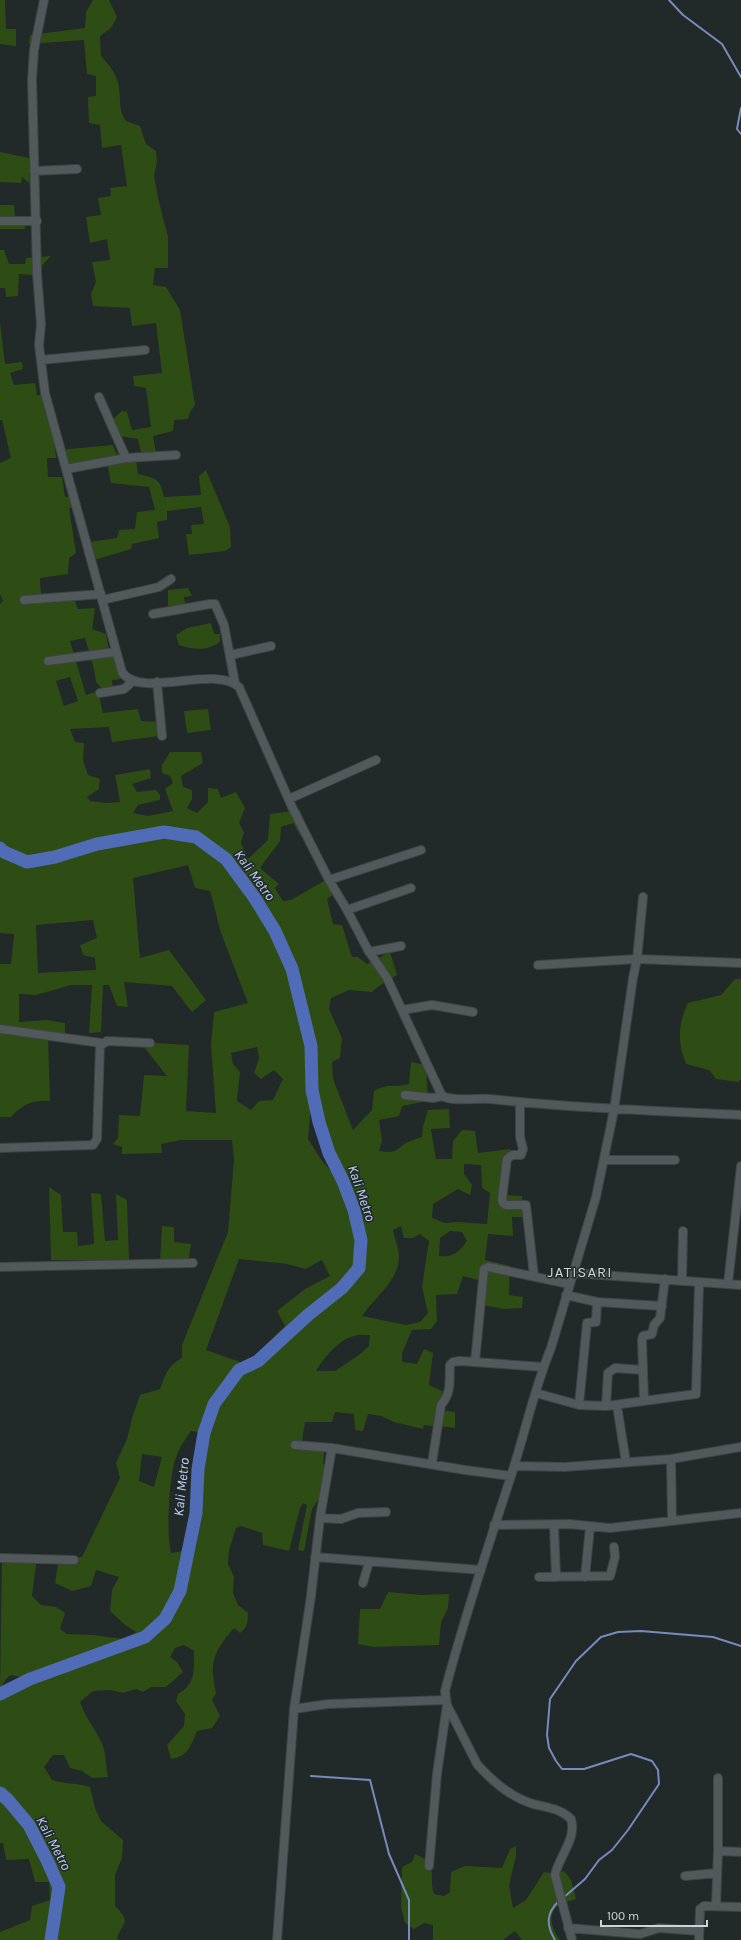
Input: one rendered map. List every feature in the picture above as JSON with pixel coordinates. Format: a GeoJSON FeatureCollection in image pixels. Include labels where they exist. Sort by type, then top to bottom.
{"type":"FeatureCollection","features":[{"type":"Feature","properties":{"kind":"street"},"geometry":{"type":"LineString","coordinates":[[44,0],[32,62],[34,171],[37,221],[37,274],[41,324],[39,345],[45,393],[116,652],[122,672],[125,677],[133,681],[157,682],[219,679],[235,683]]}},
{"type":"Feature","properties":{"kind":"street"},"geometry":{"type":"LineString","coordinates":[[34,171],[77,169]]}},
{"type":"Feature","properties":{"kind":"street"},"geometry":{"type":"LineString","coordinates":[[0,221],[37,221]]}},
{"type":"Feature","properties":{"kind":"street"},"geometry":{"type":"LineString","coordinates":[[41,360],[145,350]]}},
{"type":"Feature","properties":{"kind":"street"},"geometry":{"type":"LineString","coordinates":[[99,397],[126,458]]}},
{"type":"Feature","properties":{"kind":"street"},"geometry":{"type":"LineString","coordinates":[[66,469],[126,458],[176,455]]}},
{"type":"Feature","properties":{"kind":"street"},"geometry":{"type":"LineString","coordinates":[[24,600],[102,597],[159,588],[171,579]]}},
{"type":"Feature","properties":{"kind":"street"},"geometry":{"type":"LineString","coordinates":[[153,614],[215,604],[224,625],[235,683],[241,691],[289,799],[329,880],[369,952],[387,978],[442,1096]]}},
{"type":"Feature","properties":{"kind":"street"},"geometry":{"type":"LineString","coordinates":[[230,655],[271,646]]}},
{"type":"Feature","properties":{"kind":"street"},"geometry":{"type":"LineString","coordinates":[[48,661],[116,652]]}},
{"type":"Feature","properties":{"kind":"street"},"geometry":{"type":"LineString","coordinates":[[100,693],[124,689],[133,681]]}},
{"type":"Feature","properties":{"kind":"street"},"geometry":{"type":"LineString","coordinates":[[157,682],[162,736]]}},
{"type":"Feature","properties":{"kind":"street"},"geometry":{"type":"LineString","coordinates":[[289,799],[376,760]]}},
{"type":"Feature","properties":{"kind":"street"},"geometry":{"type":"LineString","coordinates":[[329,880],[421,850]]}},
{"type":"Feature","properties":{"kind":"street"},"geometry":{"type":"LineString","coordinates":[[347,910],[410,888]]}},
{"type":"Feature","properties":{"kind":"street"},"geometry":{"type":"LineString","coordinates":[[429,1866],[437,1774],[446,1703],[445,1691],[494,1525],[511,1476],[543,1367],[551,1348],[596,1197],[614,1110],[633,978],[638,959],[643,897]]}},
{"type":"Feature","properties":{"kind":"street"},"geometry":{"type":"LineString","coordinates":[[369,952],[402,946]]}},
{"type":"Feature","properties":{"kind":"street"},"geometry":{"type":"LineString","coordinates":[[538,965],[638,959],[741,963]]}},
{"type":"Feature","properties":{"kind":"street"},"geometry":{"type":"LineString","coordinates":[[402,1010],[432,1005],[473,1012]]}},
{"type":"Feature","properties":{"kind":"street"},"geometry":{"type":"LineString","coordinates":[[0,1029],[102,1043],[107,1041],[150,1043]]}},
{"type":"Feature","properties":{"kind":"street"},"geometry":{"type":"LineString","coordinates":[[0,1148],[93,1145],[97,1139],[100,1046],[102,1043]]}},
{"type":"Feature","properties":{"kind":"street"},"geometry":{"type":"LineString","coordinates":[[405,1095],[433,1098],[442,1096],[448,1098],[488,1099],[614,1110],[741,1116]]}},
{"type":"Feature","properties":{"kind":"street"},"geometry":{"type":"LineString","coordinates":[[523,1103],[520,1138],[523,1149],[521,1155],[512,1155],[507,1159],[502,1199],[503,1203],[506,1205],[526,1205],[537,1277]]}},
{"type":"Feature","properties":{"kind":"street"},"geometry":{"type":"LineString","coordinates":[[604,1160],[675,1160]]}},
{"type":"Feature","properties":{"kind":"street"},"geometry":{"type":"LineString","coordinates":[[728,1284],[741,1166]]}},
{"type":"Feature","properties":{"kind":"street"},"geometry":{"type":"LineString","coordinates":[[682,1281],[683,1231]]}},
{"type":"Feature","properties":{"kind":"street"},"geometry":{"type":"LineString","coordinates":[[0,1267],[193,1263]]}},
{"type":"Feature","properties":{"kind":"street"},"geometry":{"type":"LineString","coordinates":[[475,1362],[484,1269],[488,1267],[569,1284]]}},
{"type":"Feature","properties":{"kind":"street"},"geometry":{"type":"LineString","coordinates":[[573,1273],[741,1285]]}},
{"type":"Feature","properties":{"kind":"street"},"geometry":{"type":"LineString","coordinates":[[644,1401],[642,1338],[653,1333],[654,1325],[660,1318],[665,1279]]}},
{"type":"Feature","properties":{"kind":"street"},"geometry":{"type":"LineString","coordinates":[[536,1393],[579,1405],[617,1406],[697,1393],[699,1283]]}},
{"type":"Feature","properties":{"kind":"street"},"geometry":{"type":"LineString","coordinates":[[566,1295],[597,1302],[662,1306]]}},
{"type":"Feature","properties":{"kind":"street"},"geometry":{"type":"LineString","coordinates":[[579,1405],[587,1323],[596,1322],[597,1302]]}},
{"type":"Feature","properties":{"kind":"street"},"geometry":{"type":"LineString","coordinates":[[432,1463],[442,1405],[449,1393],[450,1365],[453,1362],[460,1361],[543,1367]]}},
{"type":"Feature","properties":{"kind":"street"},"geometry":{"type":"LineString","coordinates":[[606,1406],[608,1373],[611,1370],[615,1368],[643,1370]]}},
{"type":"Feature","properties":{"kind":"street"},"geometry":{"type":"LineString","coordinates":[[617,1406],[626,1462]]}},
{"type":"Feature","properties":{"kind":"street"},"geometry":{"type":"LineString","coordinates":[[295,1445],[332,1448],[511,1476]]}},
{"type":"Feature","properties":{"kind":"street"},"geometry":{"type":"LineString","coordinates":[[514,1466],[565,1466],[671,1459],[741,1447]]}},
{"type":"Feature","properties":{"kind":"street"},"geometry":{"type":"LineString","coordinates":[[277,1940],[294,1708],[311,1596],[320,1518],[332,1448]]}},
{"type":"Feature","properties":{"kind":"street"},"geometry":{"type":"LineString","coordinates":[[671,1459],[672,1521]]}},
{"type":"Feature","properties":{"kind":"street"},"geometry":{"type":"LineString","coordinates":[[320,1518],[341,1519],[358,1513],[386,1512]]}},
{"type":"Feature","properties":{"kind":"street"},"geometry":{"type":"LineString","coordinates":[[494,1525],[569,1524],[610,1528],[741,1513]]}},
{"type":"Feature","properties":{"kind":"street"},"geometry":{"type":"LineString","coordinates":[[554,1525],[556,1577]]}},
{"type":"Feature","properties":{"kind":"street"},"geometry":{"type":"LineString","coordinates":[[585,1577],[590,1527]]}},
{"type":"Feature","properties":{"kind":"street"},"geometry":{"type":"LineString","coordinates":[[539,1578],[610,1576],[615,1557],[614,1547]]}},
{"type":"Feature","properties":{"kind":"street"},"geometry":{"type":"LineString","coordinates":[[316,1557],[481,1570]]}},
{"type":"Feature","properties":{"kind":"street"},"geometry":{"type":"LineString","coordinates":[[0,1558],[74,1560]]}},
{"type":"Feature","properties":{"kind":"street"},"geometry":{"type":"LineString","coordinates":[[363,1583],[369,1562]]}},
{"type":"Feature","properties":{"kind":"street"},"geometry":{"type":"LineString","coordinates":[[294,1708],[328,1704],[355,1703],[446,1703]]}},
{"type":"Feature","properties":{"kind":"street"},"geometry":{"type":"LineString","coordinates":[[446,1703],[477,1764],[490,1778],[525,1801],[560,1811],[571,1819],[573,1831],[557,1867],[555,1882],[572,1940]]}},
{"type":"Feature","properties":{"kind":"street"},"geometry":{"type":"LineString","coordinates":[[716,1906],[718,1778]]}},
{"type":"Feature","properties":{"kind":"street"},"geometry":{"type":"LineString","coordinates":[[718,1851],[741,1852]]}},
{"type":"Feature","properties":{"kind":"street"},"geometry":{"type":"LineString","coordinates":[[685,1876],[717,1873]]}},
{"type":"Feature","properties":{"kind":"street"},"geometry":{"type":"LineString","coordinates":[[698,1940],[700,1909],[704,1906],[741,1907]]}},
{"type":"Feature","properties":{"kind":"street"},"geometry":{"type":"LineString","coordinates":[[568,1928],[640,1934],[659,1928],[699,1931]]}},
{"type":"Feature","properties":{"kind":"green space"},"geometry":{"type":"Polygon","coordinates":[[[0,0],[5,0],[6,29],[16,29],[16,46],[0,44],[0,0]]]}},
{"type":"Feature","properties":{"kind":"green space"},"geometry":{"type":"Polygon","coordinates":[[[93,0],[109,0],[117,17],[111,28],[100,36],[101,56],[117,79],[123,117],[126,121],[140,126],[146,144],[156,151],[157,161],[154,176],[168,237],[168,268],[155,268],[153,285],[166,287],[180,310],[195,405],[190,412],[188,419],[174,420],[173,431],[153,436],[156,452],[141,453],[138,439],[113,435],[108,423],[122,411],[127,412],[132,430],[151,427],[146,388],[134,386],[133,376],[162,373],[156,323],[132,326],[130,308],[93,306],[91,294],[96,282],[92,262],[110,260],[107,239],[90,243],[86,217],[101,215],[98,198],[111,196],[110,188],[127,186],[121,145],[102,148],[100,125],[89,123],[88,97],[96,96],[96,76],[87,74],[84,40],[29,44],[30,35],[85,28],[86,12],[93,0]]]}},
{"type":"Feature","properties":{"kind":"green space"},"geometry":{"type":"Polygon","coordinates":[[[0,152],[29,158],[29,183],[22,177],[21,183],[0,182],[0,152]]]}},
{"type":"Feature","properties":{"kind":"green space"},"geometry":{"type":"Polygon","coordinates":[[[0,205],[14,205],[15,217],[25,218],[25,229],[0,229],[0,205]]]}},
{"type":"Feature","properties":{"kind":"green space"},"geometry":{"type":"Polygon","coordinates":[[[0,250],[4,250],[9,264],[25,264],[26,258],[51,256],[33,275],[19,274],[18,296],[6,297],[5,288],[0,288],[0,250]]]}},
{"type":"Feature","properties":{"kind":"green space"},"geometry":{"type":"Polygon","coordinates":[[[0,322],[5,364],[22,362],[23,369],[10,373],[14,385],[35,383],[37,395],[42,395],[53,431],[56,458],[47,458],[48,477],[62,477],[65,497],[75,496],[76,507],[69,508],[76,553],[69,558],[68,574],[40,578],[41,596],[72,594],[78,609],[95,608],[92,629],[106,634],[110,656],[114,658],[122,679],[112,680],[113,688],[103,690],[96,682],[94,669],[85,638],[70,641],[86,695],[98,691],[103,713],[138,709],[141,721],[165,722],[167,735],[112,742],[109,727],[70,729],[75,742],[84,743],[83,760],[88,775],[100,779],[99,789],[87,797],[90,801],[106,803],[120,802],[115,775],[150,769],[151,778],[132,784],[137,792],[156,790],[160,795],[160,800],[138,805],[133,813],[148,816],[173,811],[165,789],[173,783],[170,776],[162,773],[162,765],[170,752],[201,752],[203,763],[181,776],[183,787],[192,790],[192,799],[187,808],[197,813],[208,802],[208,788],[218,789],[221,798],[236,792],[245,808],[239,823],[244,832],[241,843],[248,859],[268,840],[270,814],[300,810],[308,831],[307,836],[300,835],[293,823],[281,827],[280,841],[260,868],[279,884],[275,888],[283,901],[291,900],[331,877],[337,892],[327,899],[333,924],[342,925],[352,957],[358,957],[367,964],[390,952],[397,975],[372,992],[349,990],[331,998],[329,1009],[342,1038],[340,1058],[332,1062],[333,1079],[353,1130],[372,1110],[374,1091],[387,1086],[409,1084],[411,1062],[426,1065],[428,1101],[402,1106],[399,1116],[379,1120],[382,1141],[379,1151],[394,1151],[408,1142],[422,1137],[423,1126],[428,1110],[449,1109],[450,1128],[431,1129],[436,1159],[452,1159],[453,1141],[462,1130],[475,1131],[478,1153],[510,1149],[506,1195],[522,1196],[523,1217],[512,1217],[513,1236],[488,1234],[485,1260],[510,1266],[509,1295],[523,1297],[522,1308],[504,1309],[477,1304],[478,1280],[463,1276],[457,1294],[436,1295],[437,1321],[431,1329],[412,1330],[402,1353],[402,1362],[417,1364],[424,1349],[433,1353],[429,1385],[442,1391],[441,1410],[455,1412],[455,1428],[424,1425],[423,1429],[394,1422],[381,1416],[368,1414],[363,1431],[355,1430],[354,1414],[335,1412],[332,1422],[305,1422],[302,1441],[325,1444],[323,1464],[329,1465],[325,1502],[318,1500],[312,1509],[304,1551],[298,1550],[307,1505],[303,1503],[300,1508],[289,1551],[263,1545],[262,1533],[241,1526],[236,1528],[229,1550],[228,1564],[234,1577],[233,1593],[238,1605],[248,1613],[248,1619],[246,1627],[240,1633],[234,1628],[227,1636],[214,1658],[213,1674],[216,1693],[212,1700],[220,1716],[212,1728],[197,1731],[188,1750],[181,1756],[171,1759],[167,1745],[184,1726],[185,1714],[176,1701],[178,1694],[188,1686],[191,1681],[194,1670],[194,1651],[184,1645],[175,1648],[170,1657],[177,1662],[183,1672],[166,1687],[151,1687],[143,1692],[136,1689],[123,1693],[111,1690],[93,1691],[80,1702],[103,1746],[108,1777],[92,1778],[82,1771],[70,1768],[64,1755],[53,1755],[44,1767],[52,1780],[90,1787],[95,1808],[101,1821],[123,1840],[122,1858],[115,1875],[115,1906],[121,1912],[125,1920],[117,1940],[0,1940],[0,1932],[30,1920],[32,1906],[50,1900],[49,1882],[35,1882],[29,1859],[6,1860],[3,1843],[0,1843],[0,1694],[29,1679],[11,1675],[6,1679],[0,1689],[2,1558],[37,1557],[32,1596],[41,1605],[56,1607],[65,1613],[60,1629],[67,1634],[94,1635],[123,1639],[136,1632],[125,1625],[110,1611],[112,1590],[119,1577],[96,1570],[91,1586],[72,1591],[55,1583],[59,1558],[82,1557],[120,1478],[116,1463],[127,1439],[140,1395],[160,1389],[165,1375],[170,1367],[182,1358],[182,1345],[228,1232],[234,1160],[232,1140],[181,1140],[161,1144],[162,1153],[122,1154],[122,1147],[113,1144],[118,1138],[119,1115],[140,1116],[144,1075],[167,1076],[140,1042],[189,1045],[186,1111],[216,1113],[211,1046],[214,1012],[248,1003],[221,933],[210,891],[195,888],[188,865],[133,878],[140,958],[169,950],[206,1000],[192,1012],[172,986],[124,982],[128,1007],[117,1006],[109,985],[103,985],[101,1032],[89,1033],[92,985],[71,985],[36,995],[19,994],[19,1022],[47,1020],[65,1023],[65,1037],[48,1038],[50,1101],[33,1102],[24,1106],[11,1117],[0,1117],[0,964],[11,964],[14,934],[0,933],[0,604],[3,601],[0,594],[0,463],[11,458],[2,420],[0,420],[0,322]],[[70,677],[56,681],[64,706],[78,701],[70,677]],[[93,920],[36,925],[38,973],[96,970],[95,958],[83,955],[80,945],[97,938],[93,920]],[[257,1047],[231,1053],[233,1064],[240,1072],[237,1101],[251,1110],[259,1101],[273,1100],[283,1079],[274,1070],[261,1079],[254,1073],[259,1058],[257,1047]],[[312,1092],[308,1139],[322,1161],[341,1182],[343,1180],[329,1153],[319,1122],[312,1092]],[[464,1164],[464,1174],[472,1185],[470,1195],[458,1189],[433,1204],[432,1218],[445,1223],[457,1222],[487,1224],[490,1193],[482,1188],[481,1165],[464,1164]],[[401,1226],[393,1230],[398,1249],[398,1264],[391,1281],[362,1316],[406,1325],[420,1322],[428,1313],[422,1287],[429,1241],[420,1234],[413,1238],[404,1238],[401,1226]],[[450,1231],[440,1238],[439,1256],[452,1255],[461,1248],[467,1241],[462,1232],[450,1231]],[[239,1259],[206,1350],[246,1364],[285,1326],[277,1311],[305,1289],[330,1276],[322,1260],[305,1269],[287,1264],[239,1259]],[[356,1335],[342,1341],[327,1355],[316,1371],[335,1371],[359,1355],[369,1346],[370,1335],[356,1335]],[[191,1431],[181,1446],[174,1463],[170,1489],[169,1544],[171,1553],[189,1550],[204,1433],[191,1431]],[[142,1454],[139,1481],[154,1487],[162,1457],[142,1454]]]}},
{"type":"Feature","properties":{"kind":"green space"},"geometry":{"type":"Polygon","coordinates":[[[113,445],[118,458],[136,459],[138,474],[157,480],[161,486],[164,497],[201,495],[199,476],[206,470],[230,527],[231,547],[225,551],[189,555],[186,534],[192,534],[191,525],[204,524],[201,507],[167,511],[167,520],[157,522],[159,538],[132,544],[131,549],[94,560],[90,542],[117,538],[119,530],[135,529],[137,512],[155,510],[149,487],[111,483],[107,462],[62,465],[58,450],[113,445]]]}},
{"type":"Feature","properties":{"kind":"green space"},"geometry":{"type":"Polygon","coordinates":[[[188,588],[192,596],[184,597],[186,607],[168,608],[168,590],[188,588]]]}},
{"type":"Feature","properties":{"kind":"green space"},"geometry":{"type":"Polygon","coordinates":[[[211,623],[214,634],[220,634],[220,642],[210,647],[200,649],[179,645],[176,635],[187,628],[211,623]]]}},
{"type":"Feature","properties":{"kind":"green space"},"geometry":{"type":"Polygon","coordinates":[[[208,709],[211,730],[187,733],[184,711],[208,709]]]}},
{"type":"Feature","properties":{"kind":"green space"},"geometry":{"type":"Polygon","coordinates":[[[735,979],[741,979],[741,1079],[738,1082],[716,1079],[709,1070],[686,1064],[680,1041],[682,1018],[688,1003],[721,995],[735,979]]]}},
{"type":"Feature","properties":{"kind":"green space"},"geometry":{"type":"Polygon","coordinates":[[[49,1187],[61,1195],[63,1232],[77,1232],[78,1246],[94,1244],[91,1193],[101,1194],[105,1241],[118,1240],[116,1194],[127,1200],[129,1260],[51,1260],[49,1187]]]}},
{"type":"Feature","properties":{"kind":"green space"},"geometry":{"type":"Polygon","coordinates":[[[162,1226],[174,1227],[174,1242],[191,1244],[188,1264],[160,1263],[162,1226]]]}},
{"type":"Feature","properties":{"kind":"green space"},"geometry":{"type":"Polygon","coordinates":[[[388,1592],[421,1595],[449,1594],[448,1608],[441,1622],[439,1645],[373,1647],[358,1644],[360,1609],[380,1609],[388,1592]]]}},
{"type":"Feature","properties":{"kind":"green space"},"geometry":{"type":"Polygon","coordinates":[[[516,1846],[516,1856],[509,1885],[513,1908],[526,1900],[544,1872],[556,1874],[564,1871],[571,1880],[576,1899],[560,1905],[552,1914],[553,1928],[560,1940],[522,1940],[515,1931],[503,1940],[433,1940],[433,1925],[424,1923],[414,1929],[405,1923],[401,1907],[402,1867],[412,1862],[415,1854],[428,1862],[430,1866],[432,1871],[432,1887],[434,1894],[444,1896],[450,1892],[451,1872],[465,1866],[502,1868],[510,1849],[516,1846]]]}},
{"type":"Feature","properties":{"kind":"waterway"},"geometry":{"type":"LineString","coordinates":[[669,0],[683,15],[722,44],[741,77]]}},
{"type":"Feature","properties":{"kind":"waterway"},"geometry":{"type":"LineString","coordinates":[[741,108],[737,129],[741,134]]}},
{"type":"Feature","properties":{"kind":"waterway","name":"Kali Metro"},"geometry":{"type":"LineString","coordinates":[[0,848],[4,852],[27,862],[55,857],[97,844],[164,832],[196,837],[226,859],[254,897],[275,931],[292,969],[311,1046],[312,1090],[319,1122],[329,1153],[343,1181],[354,1210],[361,1240],[359,1268],[342,1288],[308,1315],[258,1361],[239,1370],[214,1404],[204,1433],[198,1469],[196,1513],[180,1591],[165,1619],[145,1637],[30,1679],[0,1694]]}},
{"type":"Feature","properties":{"kind":"waterway"},"geometry":{"type":"LineString","coordinates":[[563,1898],[585,1879],[599,1860],[612,1850],[628,1830],[659,1784],[658,1770],[652,1761],[631,1754],[584,1769],[562,1769],[556,1761],[549,1748],[547,1735],[550,1699],[576,1661],[601,1637],[618,1632],[641,1631],[713,1637],[741,1646]]}},
{"type":"Feature","properties":{"kind":"waterway"},"geometry":{"type":"LineString","coordinates":[[311,1776],[370,1780],[389,1854],[409,1900],[409,1940]]}},
{"type":"Feature","properties":{"kind":"waterway","name":"Kali Metro"},"geometry":{"type":"LineString","coordinates":[[0,1793],[8,1800],[29,1825],[59,1887],[51,1940]]}},
{"type":"Feature","properties":{"kind":"waterway"},"geometry":{"type":"LineString","coordinates":[[555,1940],[550,1929],[549,1919],[552,1910],[559,1901]]}},
{"type":"Feature","properties":{"kind":"district","name":"JATISARI"},"geometry":{"type":"Point","coordinates":[580,1272]}}]}
